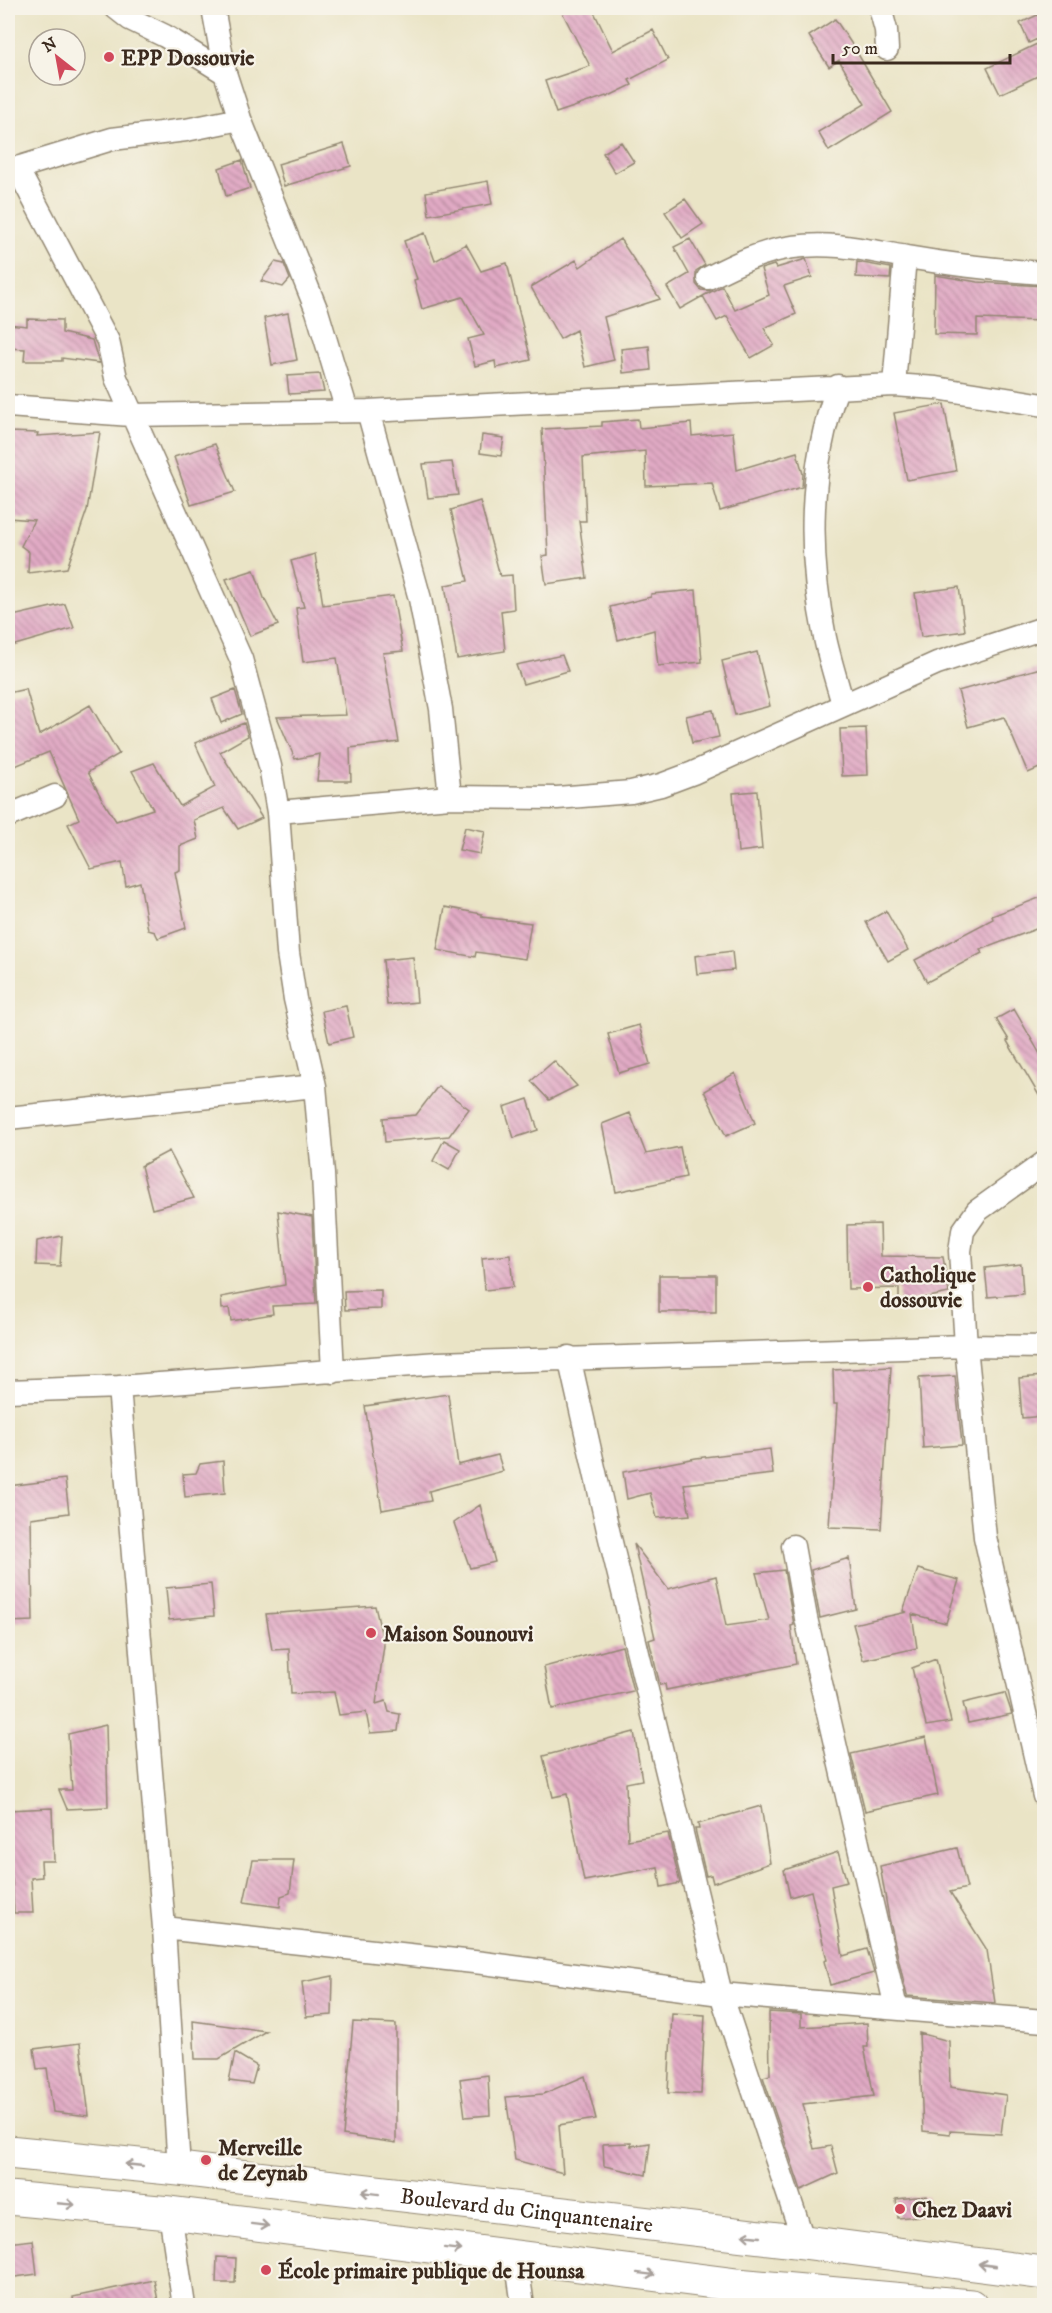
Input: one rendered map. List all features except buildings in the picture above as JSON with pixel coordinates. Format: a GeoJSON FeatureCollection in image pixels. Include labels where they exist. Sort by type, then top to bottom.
{"type":"FeatureCollection","features":[{"type":"Feature","properties":{"kind":"main road","name":"Boulevard du Cinquantenaire"},"geometry":{"type":"LineString","coordinates":[[8,2152],[178,2169],[804,2242],[1044,2273]]}},
{"type":"Feature","properties":{"kind":"main road","name":"Boulevard du Cinquantenaire"},"geometry":{"type":"LineString","coordinates":[[8,2198],[170,2213],[516,2257],[738,2295],[960,2305]]}},
{"type":"Feature","properties":{"kind":"street"},"geometry":{"type":"LineString","coordinates":[[116,8],[130,19],[165,36],[225,73]]}},
{"type":"Feature","properties":{"kind":"street"},"geometry":{"type":"LineString","coordinates":[[213,8],[225,73],[240,119],[358,411],[422,610],[441,710],[450,797]]}},
{"type":"Feature","properties":{"kind":"street"},"geometry":{"type":"LineString","coordinates":[[880,8],[886,30],[887,49]]}},
{"type":"Feature","properties":{"kind":"street"},"geometry":{"type":"LineString","coordinates":[[240,119],[186,130],[112,139],[12,167],[108,341],[116,378],[131,415],[241,659],[262,735],[278,812],[288,953],[295,999],[315,1086],[333,1372]]}},
{"type":"Feature","properties":{"kind":"street"},"geometry":{"type":"LineString","coordinates":[[708,278],[734,264],[761,254],[820,244],[852,246],[905,257],[994,270],[1044,273]]}},
{"type":"Feature","properties":{"kind":"street"},"geometry":{"type":"LineString","coordinates":[[894,385],[905,257]]}},
{"type":"Feature","properties":{"kind":"street"},"geometry":{"type":"LineString","coordinates":[[8,406],[131,415],[358,411],[894,385],[936,388],[1044,405]]}},
{"type":"Feature","properties":{"kind":"street"},"geometry":{"type":"LineString","coordinates":[[838,386],[831,404],[822,447],[814,507],[813,556],[825,640],[843,704]]}},
{"type":"Feature","properties":{"kind":"street"},"geometry":{"type":"LineString","coordinates":[[278,812],[450,797],[558,798],[631,792],[693,772],[937,663],[1044,628]]}},
{"type":"Feature","properties":{"kind":"street"},"geometry":{"type":"LineString","coordinates":[[8,816],[55,796]]}},
{"type":"Feature","properties":{"kind":"street"},"geometry":{"type":"LineString","coordinates":[[8,1118],[315,1086]]}},
{"type":"Feature","properties":{"kind":"street"},"geometry":{"type":"LineString","coordinates":[[1044,1163],[977,1211],[963,1231],[960,1251],[966,1346],[985,1537],[1044,1796]]}},
{"type":"Feature","properties":{"kind":"street"},"geometry":{"type":"LineString","coordinates":[[8,1390],[119,1387],[438,1363],[569,1357],[966,1346],[1044,1347]]}},
{"type":"Feature","properties":{"kind":"street"},"geometry":{"type":"LineString","coordinates":[[569,1357],[608,1530],[721,1994],[804,2242]]}},
{"type":"Feature","properties":{"kind":"street"},"geometry":{"type":"LineString","coordinates":[[119,1387],[164,1928],[178,2169]]}},
{"type":"Feature","properties":{"kind":"street"},"geometry":{"type":"LineString","coordinates":[[794,1546],[806,1618],[896,2008]]}},
{"type":"Feature","properties":{"kind":"street"},"geometry":{"type":"LineString","coordinates":[[164,1928],[483,1963],[721,1994],[1044,2020]]}},
{"type":"Feature","properties":{"kind":"street"},"geometry":{"type":"LineString","coordinates":[[170,2213],[184,2306]]}},
{"type":"Feature","properties":{"kind":"street"},"geometry":{"type":"LineString","coordinates":[[516,2257],[524,2306]]}},
{"type":"Feature","properties":{"kind":"place","name":"EPP Dossouvie"},"geometry":{"type":"Point","coordinates":[109,57]}},
{"type":"Feature","properties":{"kind":"place","name":"Catholique dossouvie"},"geometry":{"type":"Point","coordinates":[868,1287]}},
{"type":"Feature","properties":{"kind":"place","name":"Maison Sounouvi"},"geometry":{"type":"Point","coordinates":[371,1633]}},
{"type":"Feature","properties":{"kind":"place","name":"Merveille de Zeynab"},"geometry":{"type":"Point","coordinates":[206,2160]}},
{"type":"Feature","properties":{"kind":"place","name":"Chez Daavi"},"geometry":{"type":"Point","coordinates":[900,2209]}},
{"type":"Feature","properties":{"kind":"place","name":"École primaire publique de Hounsa"},"geometry":{"type":"Point","coordinates":[266,2270]}}]}
